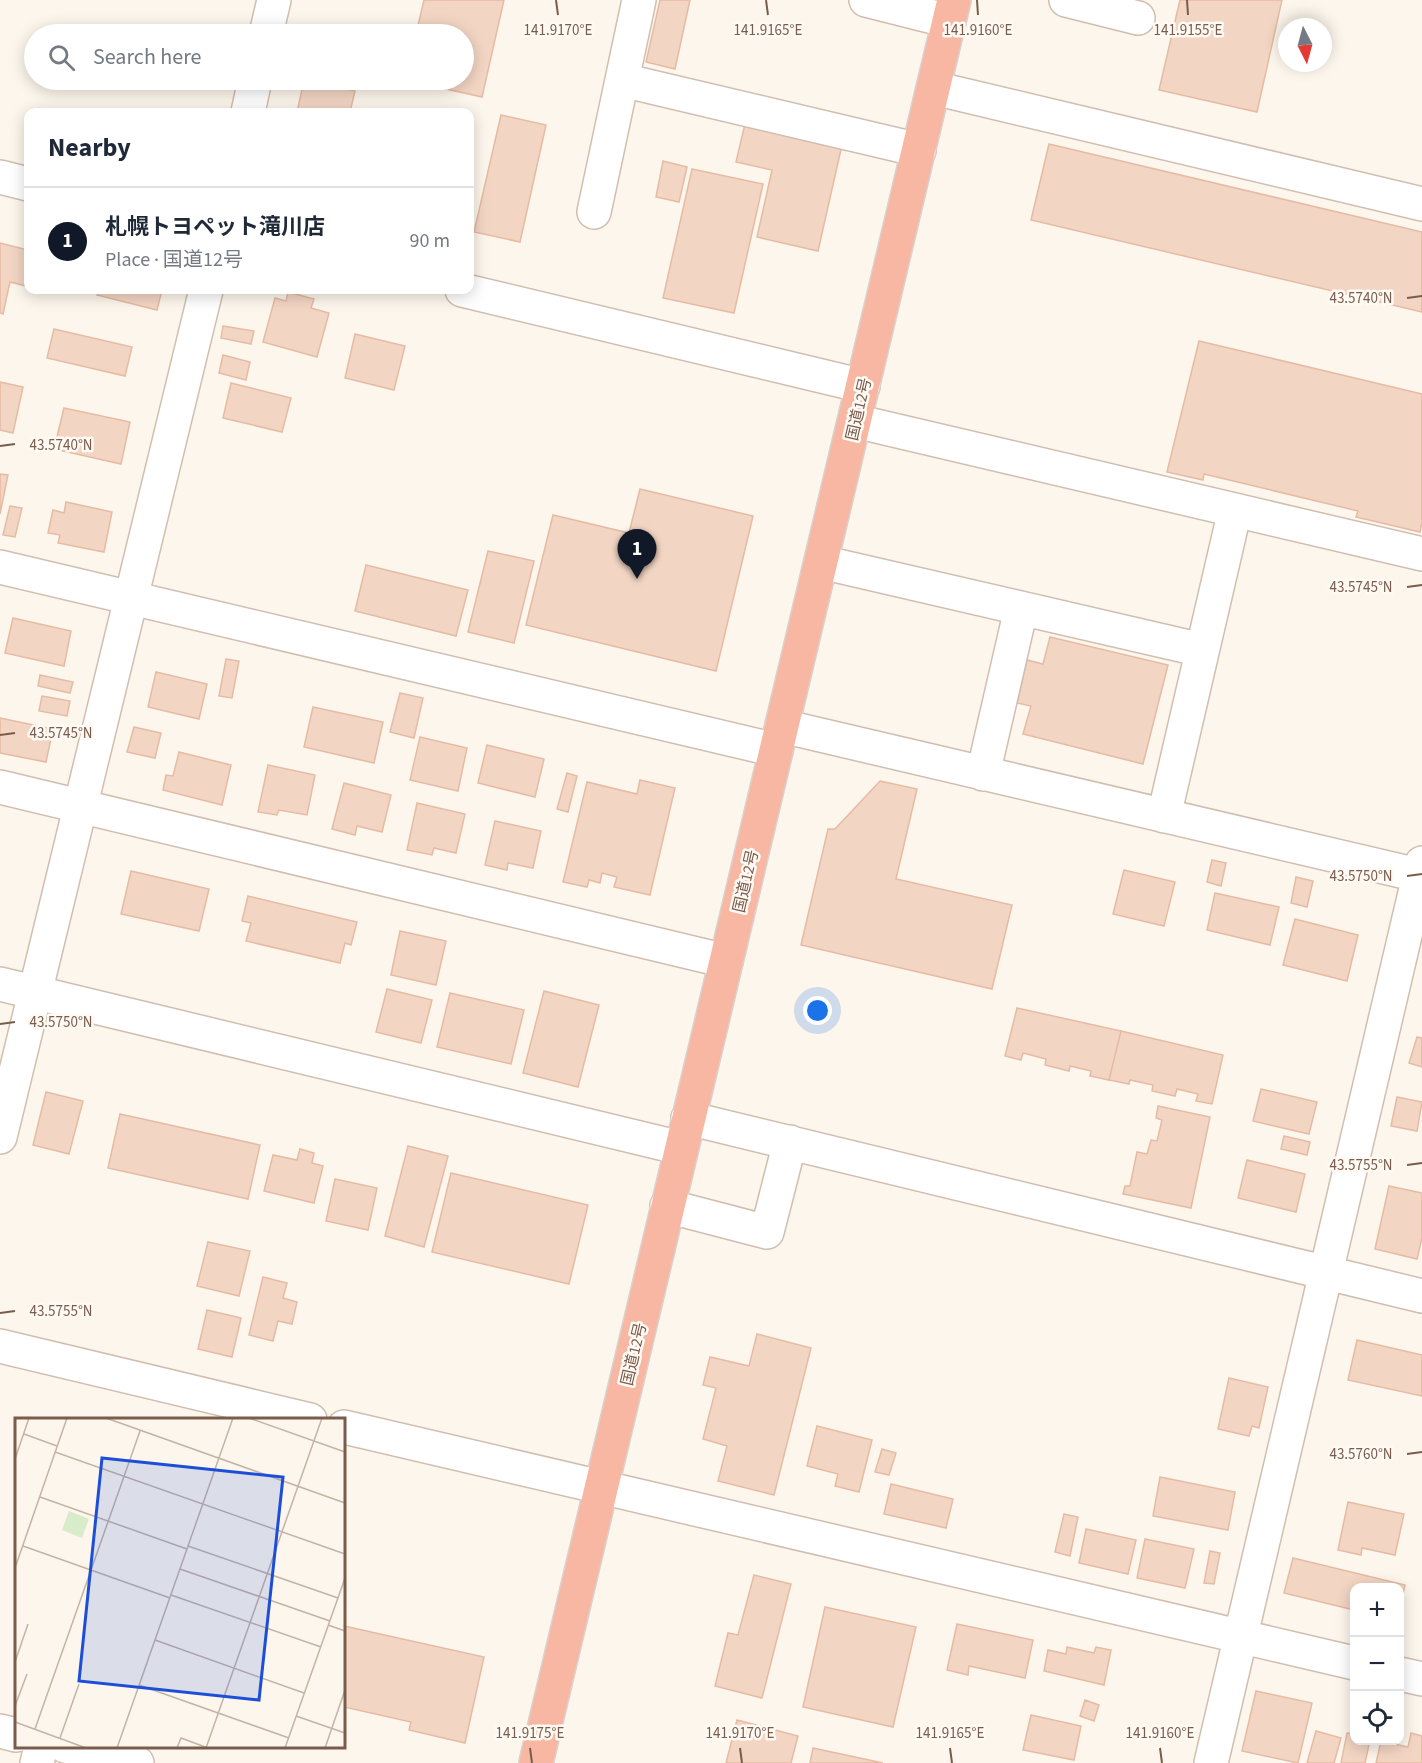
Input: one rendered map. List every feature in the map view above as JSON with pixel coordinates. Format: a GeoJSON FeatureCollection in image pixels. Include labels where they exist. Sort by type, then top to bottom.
{"type":"FeatureCollection","features":[{"type":"Feature","properties":{"kind":"highway","name":"国道12号"},"geometry":{"type":"LineString","coordinates":[[536,1763],[952,10]]}},
{"type":"Feature","properties":{"kind":"street"},"geometry":{"type":"LineString","coordinates":[[268,24],[274,0]]}},
{"type":"Feature","properties":{"kind":"street"},"geometry":{"type":"LineString","coordinates":[[594,212],[639,0]]}},
{"type":"Feature","properties":{"kind":"street"},"geometry":{"type":"LineString","coordinates":[[866,0],[952,10]]}},
{"type":"Feature","properties":{"kind":"street"},"geometry":{"type":"LineString","coordinates":[[1066,0],[1138,18]]}},
{"type":"Feature","properties":{"kind":"street"},"geometry":{"type":"LineString","coordinates":[[622,80],[919,150]]}},
{"type":"Feature","properties":{"kind":"street"},"geometry":{"type":"LineString","coordinates":[[934,88],[1422,204]]}},
{"type":"Feature","properties":{"kind":"street"},"geometry":{"type":"LineString","coordinates":[[249,108],[253,90]]}},
{"type":"Feature","properties":{"kind":"street"},"geometry":{"type":"LineString","coordinates":[[0,177],[24,183]]}},
{"type":"Feature","properties":{"kind":"street"},"geometry":{"type":"LineString","coordinates":[[474,293],[863,386]]}},
{"type":"Feature","properties":{"kind":"street"},"geometry":{"type":"LineString","coordinates":[[0,1137],[205,294]]}},
{"type":"Feature","properties":{"kind":"street"},"geometry":{"type":"LineString","coordinates":[[855,421],[1422,554]]}},
{"type":"Feature","properties":{"kind":"street"},"geometry":{"type":"LineString","coordinates":[[1164,816],[1235,510]]}},
{"type":"Feature","properties":{"kind":"street"},"geometry":{"type":"LineString","coordinates":[[821,562],[1202,650]]}},
{"type":"Feature","properties":{"kind":"street"},"geometry":{"type":"LineString","coordinates":[[0,567],[132,599],[779,738],[983,774],[1421,872],[1211,1763]]}},
{"type":"Feature","properties":{"kind":"street"},"geometry":{"type":"LineString","coordinates":[[983,774],[1021,609]]}},
{"type":"Feature","properties":{"kind":"street"},"geometry":{"type":"LineString","coordinates":[[0,787],[726,961]]}},
{"type":"Feature","properties":{"kind":"street"},"geometry":{"type":"LineString","coordinates":[[0,984],[685,1133],[790,1142],[1422,1296]]}},
{"type":"Feature","properties":{"kind":"street"},"geometry":{"type":"LineString","coordinates":[[667,1206],[767,1232],[790,1142]]}},
{"type":"Feature","properties":{"kind":"street"},"geometry":{"type":"LineString","coordinates":[[0,1346],[306,1418]]}},
{"type":"Feature","properties":{"kind":"street"},"geometry":{"type":"LineString","coordinates":[[345,1427],[1350,1662]]}},
{"type":"Feature","properties":{"kind":"street"},"geometry":{"type":"LineString","coordinates":[[1404,1675],[1422,1679]]}},
{"type":"Feature","properties":{"kind":"street"},"geometry":{"type":"LineString","coordinates":[[0,1731],[15,1735]]}},
{"type":"Feature","properties":{"kind":"street"},"geometry":{"type":"LineString","coordinates":[[37,1763],[41,1748]]}},
{"type":"Feature","properties":{"kind":"street"},"geometry":{"type":"LineString","coordinates":[[73,1748],[137,1763]]}},
{"type":"Feature","properties":{"kind":"building"},"geometry":{"type":"Polygon","coordinates":[[[424,0],[504,0],[482,97],[451,90],[474,90],[474,24],[418,24],[424,0]]]}},
{"type":"Feature","properties":{"kind":"building"},"geometry":{"type":"Polygon","coordinates":[[[660,0],[690,0],[675,69],[646,62],[660,0]]]}},
{"type":"Feature","properties":{"kind":"building"},"geometry":{"type":"Polygon","coordinates":[[[1180,0],[1282,0],[1257,112],[1159,90],[1180,0]]]}},
{"type":"Feature","properties":{"kind":"building"},"geometry":{"type":"Polygon","coordinates":[[[302,90],[355,91],[351,108],[298,108],[302,90]]]}},
{"type":"Feature","properties":{"kind":"building"},"geometry":{"type":"Polygon","coordinates":[[[501,115],[546,125],[520,242],[474,232],[501,115]]]}},
{"type":"Feature","properties":{"kind":"building"},"geometry":{"type":"Polygon","coordinates":[[[745,124],[842,145],[818,251],[757,237],[772,170],[736,162],[745,124]]]}},
{"type":"Feature","properties":{"kind":"building"},"geometry":{"type":"Polygon","coordinates":[[[1049,144],[1422,232],[1422,312],[1031,220],[1049,144]]]}},
{"type":"Feature","properties":{"kind":"building"},"geometry":{"type":"Polygon","coordinates":[[[663,161],[687,167],[679,202],[656,197],[663,161]]]}},
{"type":"Feature","properties":{"kind":"building"},"geometry":{"type":"Polygon","coordinates":[[[692,169],[763,184],[734,313],[663,298],[692,169]]]}},
{"type":"Feature","properties":{"kind":"building"},"geometry":{"type":"Polygon","coordinates":[[[0,243],[24,249],[24,286],[10,282],[3,314],[0,313],[0,243]]]}},
{"type":"Feature","properties":{"kind":"building"},"geometry":{"type":"Polygon","coordinates":[[[97,294],[161,294],[157,310],[97,294]]]}},
{"type":"Feature","properties":{"kind":"building"},"geometry":{"type":"Polygon","coordinates":[[[288,294],[314,299],[311,308],[329,313],[317,357],[263,342],[275,298],[286,301],[288,294]]]}},
{"type":"Feature","properties":{"kind":"building"},"geometry":{"type":"Polygon","coordinates":[[[223,326],[254,331],[251,344],[221,338],[223,326]]]}},
{"type":"Feature","properties":{"kind":"building"},"geometry":{"type":"Polygon","coordinates":[[[54,329],[132,347],[125,376],[47,358],[54,329]]]}},
{"type":"Feature","properties":{"kind":"building"},"geometry":{"type":"Polygon","coordinates":[[[355,334],[405,346],[394,390],[345,378],[355,334]]]}},
{"type":"Feature","properties":{"kind":"building"},"geometry":{"type":"Polygon","coordinates":[[[1199,341],[1422,394],[1422,522],[1420,532],[1356,517],[1358,511],[1204,474],[1203,480],[1167,472],[1199,341]]]}},
{"type":"Feature","properties":{"kind":"building"},"geometry":{"type":"Polygon","coordinates":[[[223,355],[250,362],[246,380],[219,373],[223,355]]]}},
{"type":"Feature","properties":{"kind":"building"},"geometry":{"type":"Polygon","coordinates":[[[0,382],[23,387],[13,433],[0,430],[0,382]]]}},
{"type":"Feature","properties":{"kind":"building"},"geometry":{"type":"Polygon","coordinates":[[[231,383],[291,398],[282,432],[223,418],[231,383]]]}},
{"type":"Feature","properties":{"kind":"building"},"geometry":{"type":"Polygon","coordinates":[[[64,408],[130,422],[121,464],[54,449],[64,408]]]}},
{"type":"Feature","properties":{"kind":"building"},"geometry":{"type":"Polygon","coordinates":[[[0,474],[8,475],[0,514],[0,474]]]}},
{"type":"Feature","properties":{"kind":"building"},"geometry":{"type":"Polygon","coordinates":[[[640,489],[753,516],[716,671],[526,625],[553,515],[629,533],[640,489]]]}},
{"type":"Feature","properties":{"kind":"building"},"geometry":{"type":"Polygon","coordinates":[[[66,502],[112,512],[104,552],[58,543],[60,535],[48,533],[53,510],[64,513],[66,502]]]}},
{"type":"Feature","properties":{"kind":"building"},"geometry":{"type":"Polygon","coordinates":[[[10,506],[22,508],[15,537],[3,535],[10,506]]]}},
{"type":"Feature","properties":{"kind":"building"},"geometry":{"type":"Polygon","coordinates":[[[488,551],[534,561],[514,643],[468,632],[488,551]]]}},
{"type":"Feature","properties":{"kind":"building"},"geometry":{"type":"Polygon","coordinates":[[[366,565],[468,590],[456,636],[355,611],[366,565]]]}},
{"type":"Feature","properties":{"kind":"building"},"geometry":{"type":"Polygon","coordinates":[[[13,618],[71,631],[64,666],[5,653],[13,618]]]}},
{"type":"Feature","properties":{"kind":"building"},"geometry":{"type":"Polygon","coordinates":[[[1050,637],[1168,665],[1143,764],[1023,734],[1031,706],[1017,703],[1027,660],[1043,664],[1050,637]]]}},
{"type":"Feature","properties":{"kind":"building"},"geometry":{"type":"Polygon","coordinates":[[[226,659],[239,661],[232,698],[219,696],[226,659]]]}},
{"type":"Feature","properties":{"kind":"building"},"geometry":{"type":"Polygon","coordinates":[[[156,672],[207,684],[199,719],[148,707],[156,672]]]}},
{"type":"Feature","properties":{"kind":"building"},"geometry":{"type":"Polygon","coordinates":[[[40,675],[73,682],[70,693],[38,686],[40,675]]]}},
{"type":"Feature","properties":{"kind":"building"},"geometry":{"type":"Polygon","coordinates":[[[400,693],[423,698],[414,738],[390,732],[400,693]]]}},
{"type":"Feature","properties":{"kind":"building"},"geometry":{"type":"Polygon","coordinates":[[[42,696],[70,701],[67,716],[39,711],[42,696]]]}},
{"type":"Feature","properties":{"kind":"building"},"geometry":{"type":"Polygon","coordinates":[[[313,707],[383,722],[374,763],[304,747],[313,707]]]}},
{"type":"Feature","properties":{"kind":"building"},"geometry":{"type":"Polygon","coordinates":[[[0,718],[53,729],[46,762],[0,753],[0,718]]]}},
{"type":"Feature","properties":{"kind":"building"},"geometry":{"type":"Polygon","coordinates":[[[134,727],[161,733],[155,758],[127,752],[134,727]]]}},
{"type":"Feature","properties":{"kind":"building"},"geometry":{"type":"Polygon","coordinates":[[[420,737],[467,748],[458,791],[410,780],[420,737]]]}},
{"type":"Feature","properties":{"kind":"building"},"geometry":{"type":"Polygon","coordinates":[[[487,745],[544,759],[535,797],[478,783],[487,745]]]}},
{"type":"Feature","properties":{"kind":"building"},"geometry":{"type":"Polygon","coordinates":[[[179,752],[231,765],[222,805],[163,790],[166,775],[173,776],[179,752]]]}},
{"type":"Feature","properties":{"kind":"building"},"geometry":{"type":"Polygon","coordinates":[[[268,765],[315,775],[307,815],[279,810],[277,815],[258,812],[268,765]]]}},
{"type":"Feature","properties":{"kind":"building"},"geometry":{"type":"Polygon","coordinates":[[[567,773],[577,776],[568,812],[557,809],[567,773]]]}},
{"type":"Feature","properties":{"kind":"building"},"geometry":{"type":"Polygon","coordinates":[[[640,780],[675,788],[650,895],[614,887],[617,877],[602,873],[600,883],[589,880],[587,887],[563,882],[587,782],[637,794],[640,780]]]}},
{"type":"Feature","properties":{"kind":"building"},"geometry":{"type":"Polygon","coordinates":[[[880,781],[917,789],[896,879],[1012,905],[992,989],[801,945],[828,829],[835,829],[880,781]]]}},
{"type":"Feature","properties":{"kind":"building"},"geometry":{"type":"Polygon","coordinates":[[[344,783],[391,795],[382,832],[357,826],[355,835],[332,829],[344,783]]]}},
{"type":"Feature","properties":{"kind":"building"},"geometry":{"type":"Polygon","coordinates":[[[417,803],[465,814],[456,853],[434,848],[432,855],[407,850],[417,803]]]}},
{"type":"Feature","properties":{"kind":"building"},"geometry":{"type":"Polygon","coordinates":[[[495,821],[541,831],[533,868],[508,863],[507,870],[485,865],[495,821]]]}},
{"type":"Feature","properties":{"kind":"building"},"geometry":{"type":"Polygon","coordinates":[[[1212,860],[1226,863],[1221,886],[1207,882],[1212,860]]]}},
{"type":"Feature","properties":{"kind":"building"},"geometry":{"type":"Polygon","coordinates":[[[1124,870],[1175,882],[1164,926],[1113,914],[1124,870]]]}},
{"type":"Feature","properties":{"kind":"building"},"geometry":{"type":"Polygon","coordinates":[[[131,871],[209,889],[199,931],[121,914],[131,871]]]}},
{"type":"Feature","properties":{"kind":"building"},"geometry":{"type":"Polygon","coordinates":[[[1296,877],[1313,881],[1307,907],[1291,903],[1296,877]]]}},
{"type":"Feature","properties":{"kind":"building"},"geometry":{"type":"Polygon","coordinates":[[[1215,893],[1279,907],[1270,945],[1207,930],[1215,893]]]}},
{"type":"Feature","properties":{"kind":"building"},"geometry":{"type":"Polygon","coordinates":[[[248,896],[357,922],[351,945],[345,943],[340,963],[246,941],[251,923],[242,921],[248,896]]]}},
{"type":"Feature","properties":{"kind":"building"},"geometry":{"type":"Polygon","coordinates":[[[1295,919],[1358,935],[1347,981],[1283,965],[1295,919]]]}},
{"type":"Feature","properties":{"kind":"building"},"geometry":{"type":"Polygon","coordinates":[[[400,931],[446,941],[436,985],[391,975],[400,931]]]}},
{"type":"Feature","properties":{"kind":"building"},"geometry":{"type":"Polygon","coordinates":[[[387,989],[432,1000],[421,1043],[376,1032],[387,989]]]}},
{"type":"Feature","properties":{"kind":"building"},"geometry":{"type":"Polygon","coordinates":[[[544,991],[599,1005],[578,1087],[523,1073],[544,991]]]}},
{"type":"Feature","properties":{"kind":"building"},"geometry":{"type":"Polygon","coordinates":[[[450,993],[524,1010],[511,1064],[437,1047],[450,993]]]}},
{"type":"Feature","properties":{"kind":"building"},"geometry":{"type":"Polygon","coordinates":[[[1017,1008],[1121,1031],[1109,1080],[1090,1076],[1091,1071],[1070,1066],[1069,1071],[1045,1065],[1046,1059],[1023,1053],[1021,1060],[1005,1056],[1017,1008]]]}},
{"type":"Feature","properties":{"kind":"building"},"geometry":{"type":"Polygon","coordinates":[[[1121,1031],[1223,1055],[1212,1104],[1196,1101],[1198,1094],[1177,1089],[1175,1096],[1152,1091],[1153,1085],[1130,1080],[1129,1084],[1109,1080],[1121,1031]]]}},
{"type":"Feature","properties":{"kind":"building"},"geometry":{"type":"Polygon","coordinates":[[[1417,1037],[1422,1038],[1422,1067],[1409,1063],[1417,1037]]]}},
{"type":"Feature","properties":{"kind":"building"},"geometry":{"type":"Polygon","coordinates":[[[1261,1089],[1317,1102],[1309,1134],[1253,1121],[1261,1089]]]}},
{"type":"Feature","properties":{"kind":"building"},"geometry":{"type":"Polygon","coordinates":[[[46,1092],[83,1101],[69,1154],[33,1145],[46,1092]]]}},
{"type":"Feature","properties":{"kind":"building"},"geometry":{"type":"Polygon","coordinates":[[[1397,1097],[1422,1102],[1417,1131],[1391,1126],[1397,1097]]]}},
{"type":"Feature","properties":{"kind":"building"},"geometry":{"type":"Polygon","coordinates":[[[1158,1106],[1210,1117],[1191,1208],[1123,1194],[1125,1186],[1130,1186],[1137,1152],[1147,1154],[1151,1140],[1157,1141],[1162,1120],[1156,1118],[1158,1106]]]}},
{"type":"Feature","properties":{"kind":"building"},"geometry":{"type":"Polygon","coordinates":[[[120,1114],[260,1145],[248,1199],[108,1168],[120,1114]]]}},
{"type":"Feature","properties":{"kind":"building"},"geometry":{"type":"Polygon","coordinates":[[[1284,1136],[1310,1142],[1307,1155],[1281,1149],[1284,1136]]]}},
{"type":"Feature","properties":{"kind":"building"},"geometry":{"type":"Polygon","coordinates":[[[408,1146],[448,1156],[424,1247],[385,1236],[408,1146]]]}},
{"type":"Feature","properties":{"kind":"building"},"geometry":{"type":"Polygon","coordinates":[[[300,1149],[314,1153],[312,1163],[323,1166],[314,1203],[264,1191],[273,1155],[297,1160],[300,1149]]]}},
{"type":"Feature","properties":{"kind":"building"},"geometry":{"type":"Polygon","coordinates":[[[1247,1160],[1305,1174],[1296,1212],[1238,1198],[1247,1160]]]}},
{"type":"Feature","properties":{"kind":"building"},"geometry":{"type":"Polygon","coordinates":[[[451,1173],[588,1205],[569,1284],[432,1252],[451,1173]]]}},
{"type":"Feature","properties":{"kind":"building"},"geometry":{"type":"Polygon","coordinates":[[[335,1179],[377,1188],[368,1230],[326,1221],[335,1179]]]}},
{"type":"Feature","properties":{"kind":"building"},"geometry":{"type":"Polygon","coordinates":[[[1389,1186],[1422,1193],[1422,1238],[1417,1259],[1375,1249],[1389,1186]]]}},
{"type":"Feature","properties":{"kind":"building"},"geometry":{"type":"Polygon","coordinates":[[[208,1242],[250,1251],[239,1296],[197,1286],[208,1242]]]}},
{"type":"Feature","properties":{"kind":"building"},"geometry":{"type":"Polygon","coordinates":[[[263,1277],[287,1283],[283,1298],[297,1302],[292,1324],[278,1321],[273,1341],[249,1335],[263,1277]]]}},
{"type":"Feature","properties":{"kind":"building"},"geometry":{"type":"Polygon","coordinates":[[[207,1310],[241,1318],[232,1357],[198,1349],[207,1310]]]}},
{"type":"Feature","properties":{"kind":"building"},"geometry":{"type":"Polygon","coordinates":[[[757,1334],[811,1348],[774,1495],[718,1481],[727,1446],[703,1439],[716,1388],[703,1385],[710,1357],[749,1366],[757,1334]]]}},
{"type":"Feature","properties":{"kind":"building"},"geometry":{"type":"Polygon","coordinates":[[[1357,1340],[1422,1355],[1422,1396],[1348,1380],[1357,1340]]]}},
{"type":"Feature","properties":{"kind":"building"},"geometry":{"type":"Polygon","coordinates":[[[1229,1378],[1268,1387],[1259,1428],[1252,1426],[1249,1436],[1218,1429],[1229,1378]]]}},
{"type":"Feature","properties":{"kind":"building"},"geometry":{"type":"Polygon","coordinates":[[[817,1426],[872,1440],[859,1492],[835,1486],[838,1474],[807,1466],[817,1426]]]}},
{"type":"Feature","properties":{"kind":"building"},"geometry":{"type":"Polygon","coordinates":[[[882,1449],[896,1453],[889,1475],[875,1472],[882,1449]]]}},
{"type":"Feature","properties":{"kind":"building"},"geometry":{"type":"Polygon","coordinates":[[[1160,1477],[1235,1492],[1228,1530],[1153,1516],[1160,1477]]]}},
{"type":"Feature","properties":{"kind":"building"},"geometry":{"type":"Polygon","coordinates":[[[891,1484],[953,1499],[946,1528],[884,1514],[891,1484]]]}},
{"type":"Feature","properties":{"kind":"building"},"geometry":{"type":"Polygon","coordinates":[[[1348,1502],[1404,1514],[1395,1555],[1362,1548],[1361,1555],[1338,1550],[1348,1502]]]}},
{"type":"Feature","properties":{"kind":"building"},"geometry":{"type":"Polygon","coordinates":[[[1064,1514],[1078,1517],[1070,1556],[1055,1552],[1064,1514]]]}},
{"type":"Feature","properties":{"kind":"building"},"geometry":{"type":"Polygon","coordinates":[[[1086,1529],[1136,1540],[1128,1574],[1079,1563],[1086,1529]]]}},
{"type":"Feature","properties":{"kind":"building"},"geometry":{"type":"Polygon","coordinates":[[[1145,1539],[1194,1549],[1185,1588],[1137,1578],[1145,1539]]]}},
{"type":"Feature","properties":{"kind":"building"},"geometry":{"type":"Polygon","coordinates":[[[1210,1551],[1220,1553],[1214,1584],[1204,1583],[1210,1551]]]}},
{"type":"Feature","properties":{"kind":"building"},"geometry":{"type":"Polygon","coordinates":[[[1293,1558],[1397,1583],[1350,1583],[1350,1609],[1284,1593],[1293,1558]]]}},
{"type":"Feature","properties":{"kind":"building"},"geometry":{"type":"Polygon","coordinates":[[[754,1575],[791,1584],[762,1698],[715,1686],[728,1633],[738,1635],[754,1575]]]}},
{"type":"Feature","properties":{"kind":"building"},"geometry":{"type":"Polygon","coordinates":[[[825,1607],[916,1627],[893,1727],[803,1707],[825,1607]]]}},
{"type":"Feature","properties":{"kind":"building"},"geometry":{"type":"Polygon","coordinates":[[[957,1624],[1033,1640],[1025,1678],[969,1666],[968,1675],[947,1670],[957,1624]]]}},
{"type":"Feature","properties":{"kind":"building"},"geometry":{"type":"Polygon","coordinates":[[[345,1626],[484,1657],[465,1743],[409,1730],[411,1722],[345,1707],[345,1626]]]}},
{"type":"Feature","properties":{"kind":"building"},"geometry":{"type":"Polygon","coordinates":[[[1067,1647],[1094,1653],[1096,1647],[1111,1650],[1104,1685],[1044,1671],[1048,1650],[1066,1654],[1067,1647]]]}},
{"type":"Feature","properties":{"kind":"building"},"geometry":{"type":"Polygon","coordinates":[[[1256,1691],[1312,1703],[1298,1763],[1242,1751],[1256,1691]]]}},
{"type":"Feature","properties":{"kind":"building"},"geometry":{"type":"Polygon","coordinates":[[[1085,1700],[1099,1705],[1094,1721],[1080,1716],[1085,1700]]]}},
{"type":"Feature","properties":{"kind":"building"},"geometry":{"type":"Polygon","coordinates":[[[1031,1715],[1081,1726],[1074,1760],[1023,1750],[1031,1715]]]}},
{"type":"Feature","properties":{"kind":"building"},"geometry":{"type":"Polygon","coordinates":[[[737,1720],[798,1736],[791,1763],[726,1763],[737,1720]]]}},
{"type":"Feature","properties":{"kind":"building"},"geometry":{"type":"Polygon","coordinates":[[[1316,1731],[1341,1738],[1334,1763],[1307,1763],[1316,1731]]]}},
{"type":"Feature","properties":{"kind":"building"},"geometry":{"type":"Polygon","coordinates":[[[1347,1733],[1350,1733],[1350,1745],[1369,1745],[1365,1763],[1341,1763],[1347,1733]]]}},
{"type":"Feature","properties":{"kind":"building"},"geometry":{"type":"Polygon","coordinates":[[[1411,1733],[1422,1736],[1422,1763],[1376,1763],[1380,1745],[1408,1747],[1411,1733]]]}},
{"type":"Feature","properties":{"kind":"building"},"geometry":{"type":"Polygon","coordinates":[[[813,1748],[883,1763],[810,1763],[813,1748]]]}},
{"type":"Feature","properties":{"kind":"place","name":"札幌トヨペット滝川店"},"geometry":{"type":"Point","coordinates":[637,579]}}]}
